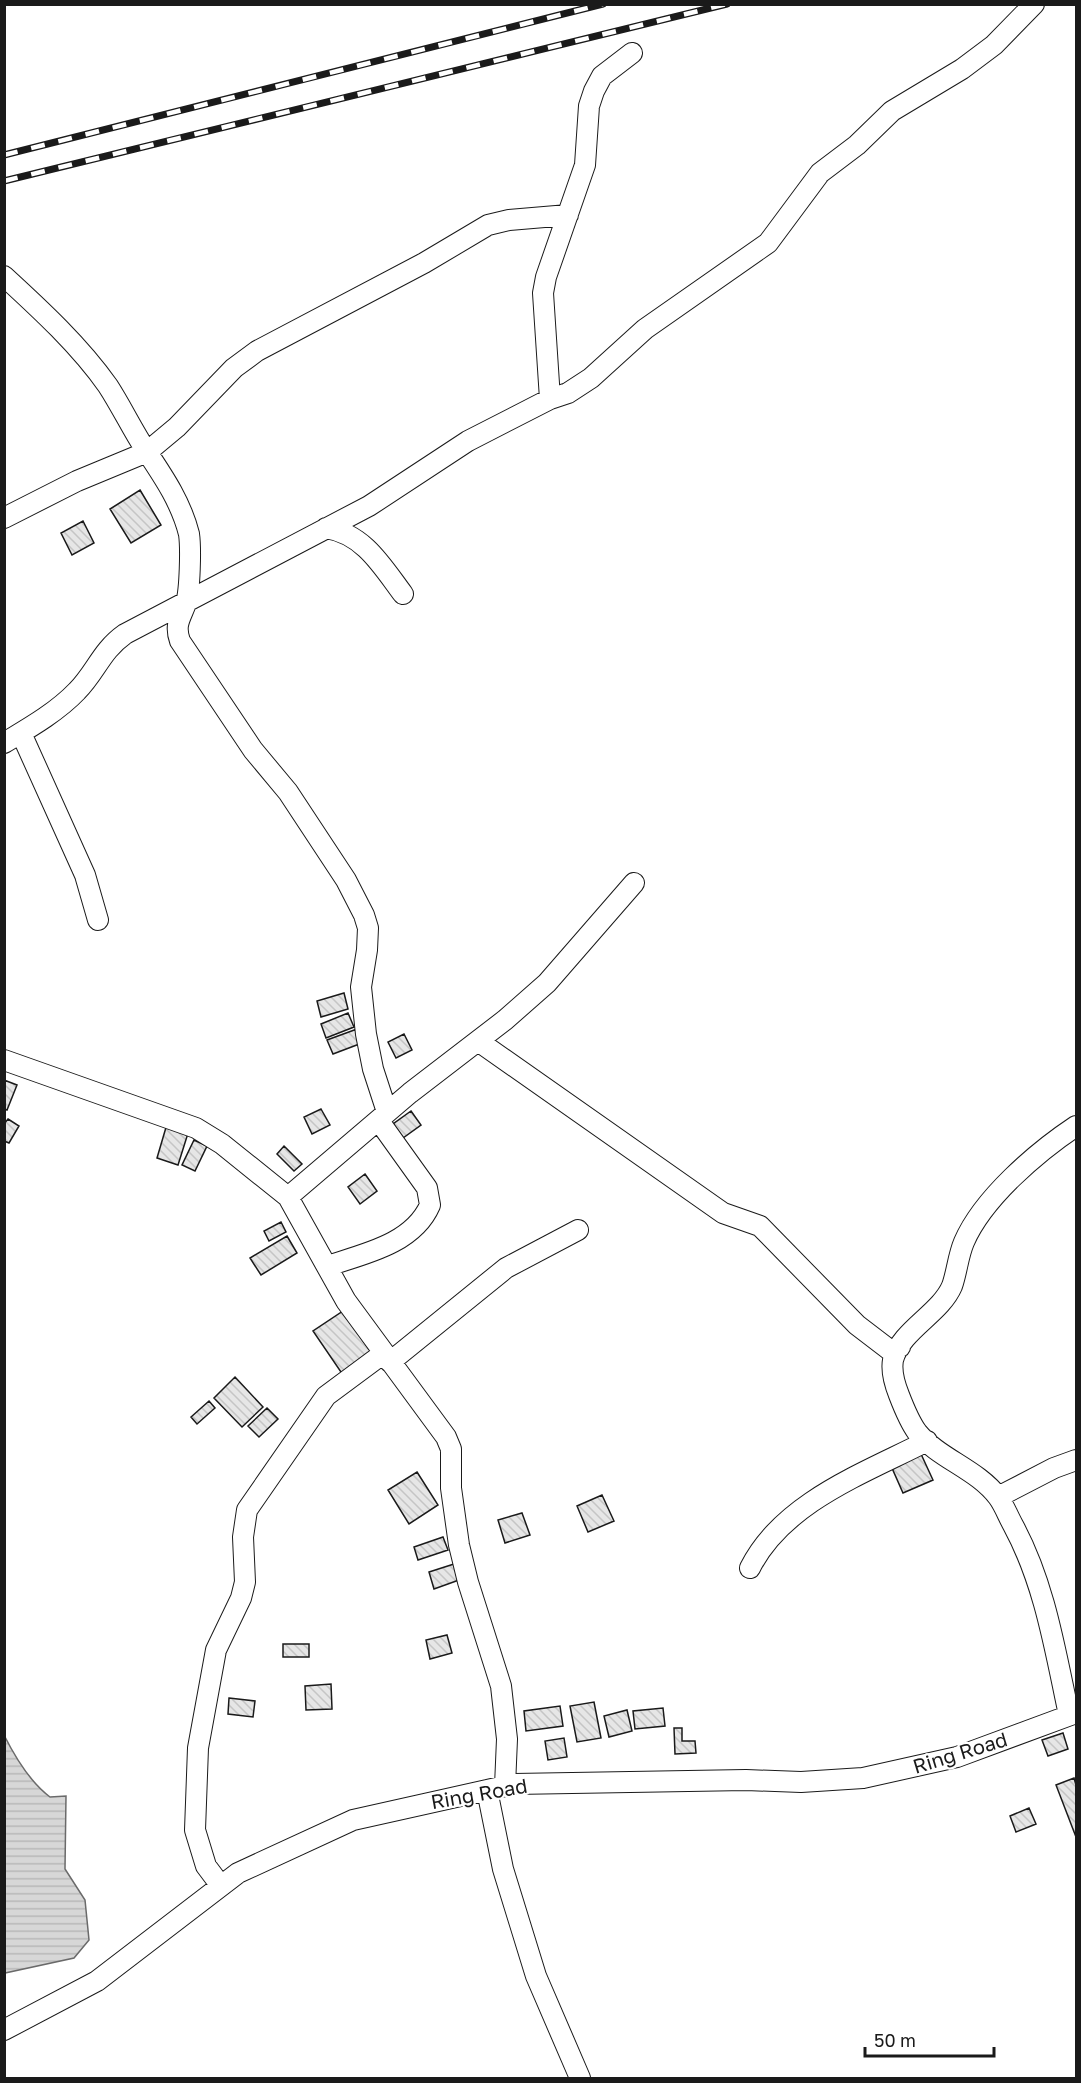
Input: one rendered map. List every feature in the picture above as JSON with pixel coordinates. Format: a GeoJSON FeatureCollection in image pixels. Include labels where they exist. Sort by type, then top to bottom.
{"type":"FeatureCollection","features":[{"type":"Feature","properties":{"kind":"street"},"geometry":{"type":"LineString","coordinates":[[98,920],[85,875],[13,738],[60,707],[79,690],[110,644],[369,507],[468,441],[550,399],[568,393],[591,378],[645,329],[768,243],[820,172],[857,145],[892,111],[962,69],[994,45],[1034,4]]}},
{"type":"Feature","properties":{"kind":"street"},"geometry":{"type":"LineString","coordinates":[[550,399],[543,293],[549,266],[585,165],[589,106],[594,91],[602,76],[632,53]]}},
{"type":"Feature","properties":{"kind":"street"},"geometry":{"type":"LineString","coordinates":[[4,518],[77,481],[147,452],[161,442],[234,368],[265,346],[424,263],[488,225],[509,220],[568,215]]}},
{"type":"Feature","properties":{"kind":"street"},"geometry":{"type":"LineString","coordinates":[[4,276],[72,344],[108,386],[168,484],[189,537],[186,602],[178,618],[176,630],[180,641],[253,750],[288,792],[346,880],[364,915],[368,928],[361,987],[366,1034],[383,1117],[428,1188],[430,1205],[415,1227],[399,1239],[368,1253],[327,1266]]}},
{"type":"Feature","properties":{"kind":"street"},"geometry":{"type":"LineString","coordinates":[[326,528],[349,534],[358,540],[372,553],[403,594]]}},
{"type":"Feature","properties":{"kind":"street"},"geometry":{"type":"LineString","coordinates":[[288,1197],[548,982],[634,883]]}},
{"type":"Feature","properties":{"kind":"street"},"geometry":{"type":"LineString","coordinates":[[478,1041],[723,1213],[760,1226],[857,1325],[891,1351],[900,1347]]}},
{"type":"Feature","properties":{"kind":"street"},"geometry":{"type":"LineString","coordinates":[[4,1060],[196,1128],[222,1144],[288,1197],[345,1301],[432,1416],[451,1449],[451,1488],[459,1545],[502,1695],[507,1739],[496,1788],[503,1869],[536,1977],[580,2079]]}},
{"type":"Feature","properties":{"kind":"street"},"geometry":{"type":"LineString","coordinates":[[1073,1714],[1045,1603],[1032,1563],[998,1497],[978,1479],[927,1442],[908,1418],[894,1384],[893,1361],[900,1347],[951,1289],[963,1244],[974,1224],[1038,1154],[1077,1126]]}},
{"type":"Feature","properties":{"kind":"street"},"geometry":{"type":"LineString","coordinates":[[221,1886],[206,1866],[195,1830],[198,1748],[216,1650],[241,1598],[246,1582],[243,1537],[247,1510],[327,1396],[387,1358],[506,1268],[578,1230]]}},
{"type":"Feature","properties":{"kind":"street"},"geometry":{"type":"LineString","coordinates":[[750,1568],[761,1546],[798,1511],[927,1442]]}},
{"type":"Feature","properties":{"kind":"street"},"geometry":{"type":"LineString","coordinates":[[998,1497],[1054,1468],[1077,1460]]}},
{"type":"Feature","properties":{"kind":"street","name":"Ring Road"},"geometry":{"type":"LineString","coordinates":[[4,2030],[97,1981],[238,1873],[353,1820],[496,1788],[746,1780],[801,1782],[863,1778],[957,1757],[1073,1714]]}},
{"type":"Feature","properties":{"kind":"shaded area"},"geometry":{"type":"Polygon","coordinates":[[[4,1735],[24,1769],[43,1791],[50,1797],[66,1796],[65,1869],[85,1900],[89,1940],[74,1958],[5,1973],[4,1735]]]}},
{"type":"Feature","properties":{"kind":"building"},"geometry":{"type":"Polygon","coordinates":[[[140,490],[161,525],[131,543],[110,509],[140,490]]]}},
{"type":"Feature","properties":{"kind":"building"},"geometry":{"type":"Polygon","coordinates":[[[83,521],[94,543],[72,555],[61,533],[83,521]]]}},
{"type":"Feature","properties":{"kind":"building"},"geometry":{"type":"Polygon","coordinates":[[[344,993],[348,1009],[321,1017],[317,1001],[344,993]]]}},
{"type":"Feature","properties":{"kind":"building"},"geometry":{"type":"Polygon","coordinates":[[[348,1013],[354,1027],[326,1038],[321,1024],[348,1013]]]}},
{"type":"Feature","properties":{"kind":"building"},"geometry":{"type":"Polygon","coordinates":[[[357,1029],[362,1043],[333,1054],[327,1040],[357,1029]]]}},
{"type":"Feature","properties":{"kind":"building"},"geometry":{"type":"Polygon","coordinates":[[[404,1034],[412,1050],[396,1058],[388,1042],[404,1034]]]}},
{"type":"Feature","properties":{"kind":"building"},"geometry":{"type":"Polygon","coordinates":[[[4,1080],[17,1085],[7,1110],[4,1109],[4,1080]]]}},
{"type":"Feature","properties":{"kind":"building"},"geometry":{"type":"Polygon","coordinates":[[[321,1109],[330,1125],[312,1134],[304,1117],[321,1109]]]}},
{"type":"Feature","properties":{"kind":"building"},"geometry":{"type":"Polygon","coordinates":[[[411,1111],[421,1125],[403,1138],[393,1124],[411,1111]]]}},
{"type":"Feature","properties":{"kind":"building"},"geometry":{"type":"Polygon","coordinates":[[[8,1119],[19,1126],[9,1143],[4,1141],[4,1124],[8,1119]]]}},
{"type":"Feature","properties":{"kind":"building"},"geometry":{"type":"Polygon","coordinates":[[[167,1124],[189,1130],[178,1165],[157,1158],[167,1124]]]}},
{"type":"Feature","properties":{"kind":"building"},"geometry":{"type":"Polygon","coordinates":[[[194,1140],[207,1146],[195,1171],[182,1165],[194,1140]]]}},
{"type":"Feature","properties":{"kind":"building"},"geometry":{"type":"Polygon","coordinates":[[[284,1146],[302,1164],[294,1171],[277,1154],[284,1146]]]}},
{"type":"Feature","properties":{"kind":"building"},"geometry":{"type":"Polygon","coordinates":[[[365,1174],[377,1191],[360,1204],[348,1187],[365,1174]]]}},
{"type":"Feature","properties":{"kind":"building"},"geometry":{"type":"Polygon","coordinates":[[[281,1222],[286,1232],[269,1241],[264,1231],[281,1222]]]}},
{"type":"Feature","properties":{"kind":"building"},"geometry":{"type":"Polygon","coordinates":[[[287,1236],[297,1253],[261,1275],[250,1258],[287,1236]]]}},
{"type":"Feature","properties":{"kind":"building"},"geometry":{"type":"Polygon","coordinates":[[[343,1311],[373,1355],[343,1375],[313,1331],[343,1311]]]}},
{"type":"Feature","properties":{"kind":"building"},"geometry":{"type":"Polygon","coordinates":[[[235,1377],[263,1407],[242,1427],[214,1398],[235,1377]]]}},
{"type":"Feature","properties":{"kind":"building"},"geometry":{"type":"Polygon","coordinates":[[[209,1401],[215,1408],[197,1424],[191,1417],[209,1401]]]}},
{"type":"Feature","properties":{"kind":"building"},"geometry":{"type":"Polygon","coordinates":[[[267,1408],[278,1419],[259,1437],[248,1426],[267,1408]]]}},
{"type":"Feature","properties":{"kind":"building"},"geometry":{"type":"Polygon","coordinates":[[[921,1454],[933,1480],[903,1493],[892,1468],[921,1454]]]}},
{"type":"Feature","properties":{"kind":"building"},"geometry":{"type":"Polygon","coordinates":[[[417,1472],[438,1505],[409,1524],[388,1490],[417,1472]]]}},
{"type":"Feature","properties":{"kind":"building"},"geometry":{"type":"Polygon","coordinates":[[[602,1495],[614,1521],[588,1532],[577,1506],[602,1495]]]}},
{"type":"Feature","properties":{"kind":"building"},"geometry":{"type":"Polygon","coordinates":[[[522,1513],[530,1535],[505,1543],[498,1520],[522,1513]]]}},
{"type":"Feature","properties":{"kind":"building"},"geometry":{"type":"Polygon","coordinates":[[[443,1537],[448,1550],[418,1560],[414,1547],[443,1537]]]}},
{"type":"Feature","properties":{"kind":"building"},"geometry":{"type":"Polygon","coordinates":[[[454,1564],[459,1580],[434,1589],[429,1572],[454,1564]]]}},
{"type":"Feature","properties":{"kind":"building"},"geometry":{"type":"Polygon","coordinates":[[[447,1635],[452,1653],[430,1659],[426,1640],[447,1635]]]}},
{"type":"Feature","properties":{"kind":"building"},"geometry":{"type":"Polygon","coordinates":[[[283,1644],[309,1644],[309,1657],[283,1657],[283,1644]]]}},
{"type":"Feature","properties":{"kind":"building"},"geometry":{"type":"Polygon","coordinates":[[[331,1684],[332,1709],[306,1710],[305,1686],[331,1684]]]}},
{"type":"Feature","properties":{"kind":"building"},"geometry":{"type":"Polygon","coordinates":[[[229,1698],[255,1701],[253,1717],[228,1714],[229,1698]]]}},
{"type":"Feature","properties":{"kind":"building"},"geometry":{"type":"Polygon","coordinates":[[[594,1702],[601,1738],[577,1742],[570,1706],[594,1702]]]}},
{"type":"Feature","properties":{"kind":"building"},"geometry":{"type":"Polygon","coordinates":[[[560,1706],[563,1726],[526,1731],[524,1711],[560,1706]]]}},
{"type":"Feature","properties":{"kind":"building"},"geometry":{"type":"Polygon","coordinates":[[[663,1708],[665,1726],[635,1729],[633,1711],[663,1708]]]}},
{"type":"Feature","properties":{"kind":"building"},"geometry":{"type":"Polygon","coordinates":[[[627,1710],[632,1731],[609,1737],[604,1716],[627,1710]]]}},
{"type":"Feature","properties":{"kind":"building"},"geometry":{"type":"Polygon","coordinates":[[[674,1728],[682,1728],[682,1741],[695,1741],[696,1753],[675,1754],[674,1728]]]}},
{"type":"Feature","properties":{"kind":"building"},"geometry":{"type":"Polygon","coordinates":[[[1063,1733],[1068,1749],[1048,1756],[1042,1740],[1063,1733]]]}},
{"type":"Feature","properties":{"kind":"building"},"geometry":{"type":"Polygon","coordinates":[[[564,1738],[567,1757],[548,1760],[545,1741],[564,1738]]]}},
{"type":"Feature","properties":{"kind":"building"},"geometry":{"type":"Polygon","coordinates":[[[1074,1778],[1076,1785],[1076,1837],[1056,1785],[1074,1778]]]}},
{"type":"Feature","properties":{"kind":"building"},"geometry":{"type":"Polygon","coordinates":[[[1029,1808],[1036,1824],[1016,1832],[1010,1816],[1029,1808]]]}},
{"type":"Feature","properties":{"kind":"railway"},"geometry":{"type":"LineString","coordinates":[[4,155],[603,4]]}},
{"type":"Feature","properties":{"kind":"railway"},"geometry":{"type":"LineString","coordinates":[[4,181],[727,4]]}}]}
